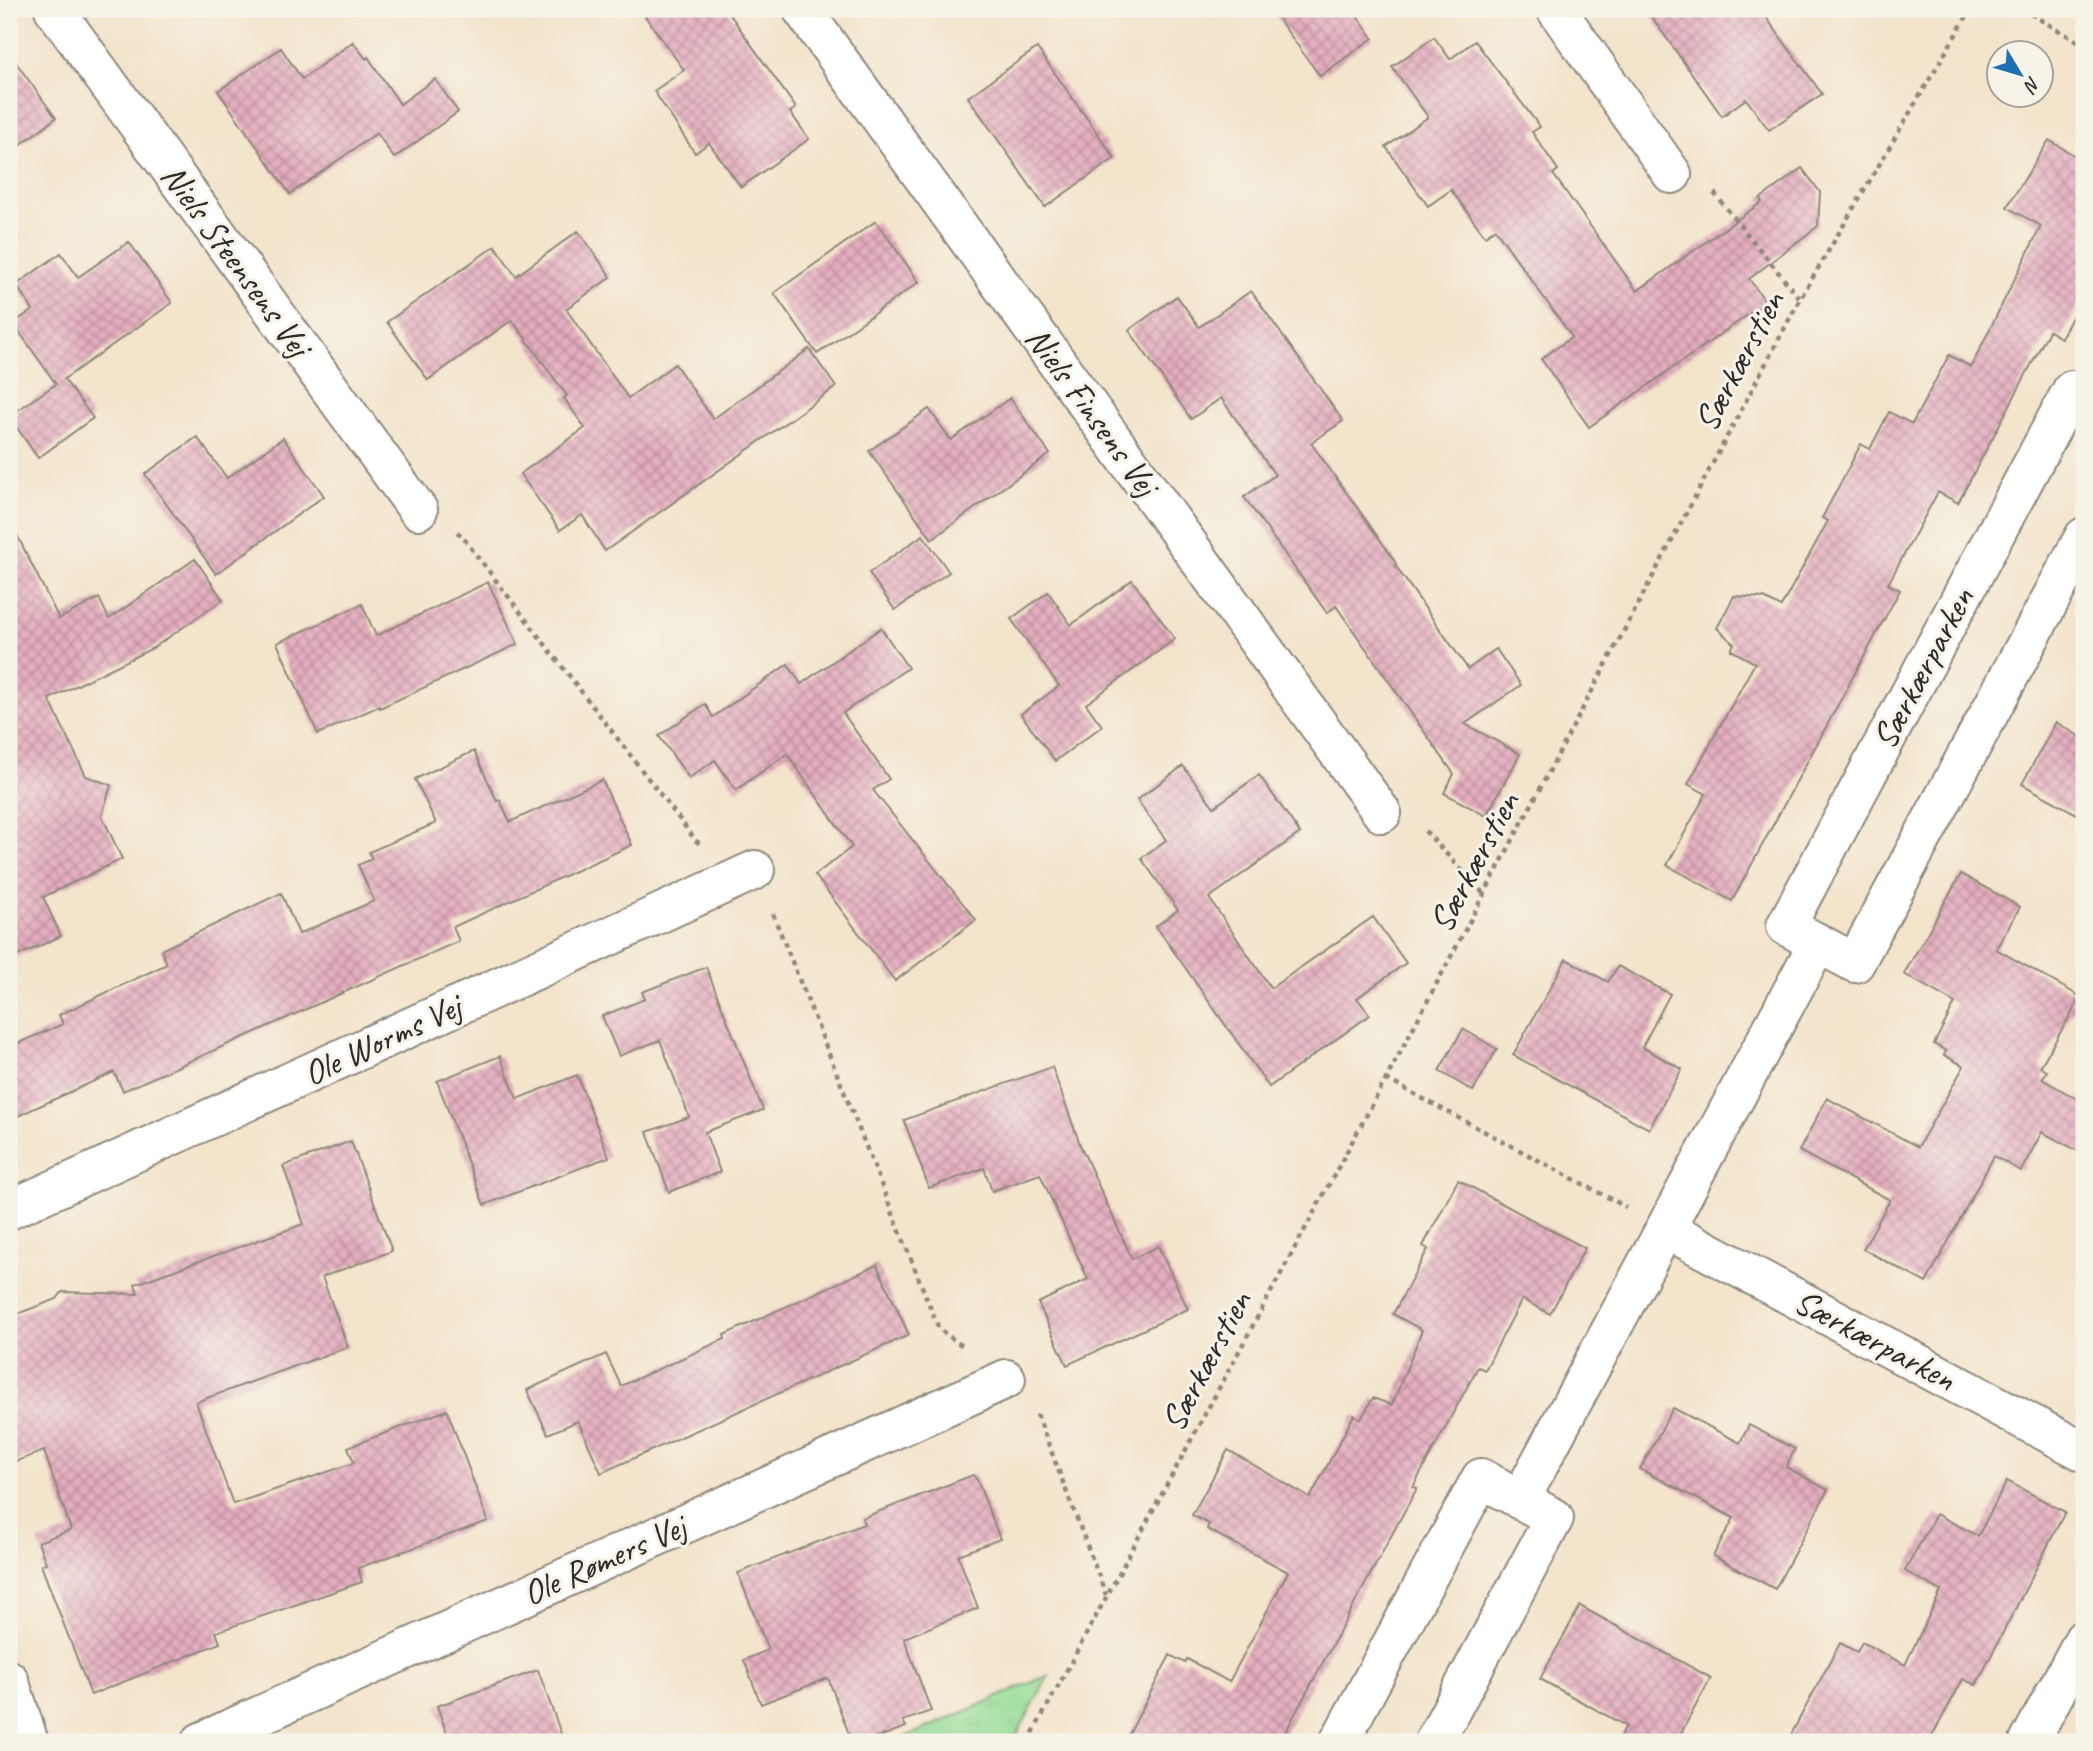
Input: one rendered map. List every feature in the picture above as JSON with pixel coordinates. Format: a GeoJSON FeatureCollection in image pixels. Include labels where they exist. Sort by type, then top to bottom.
{"type":"FeatureCollection","features":[{"type":"Feature","properties":{"kind":"street","name":"Niels Steensens Vej"},"geometry":{"type":"LineString","coordinates":[[54,9],[418,510]]}},
{"type":"Feature","properties":{"kind":"street","name":"Niels Finsens Vej"},"geometry":{"type":"LineString","coordinates":[[802,9],[1382,813]]}},
{"type":"Feature","properties":{"kind":"street"},"geometry":{"type":"LineString","coordinates":[[1556,9],[1672,174]]}},
{"type":"Feature","properties":{"kind":"street","name":"Særkærparken"},"geometry":{"type":"LineString","coordinates":[[2084,397],[2072,390],[1786,926],[1855,963],[2084,537]]}},
{"type":"Feature","properties":{"kind":"street","name":"Ole Worms Vej"},"geometry":{"type":"LineString","coordinates":[[9,1210],[755,870]]}},
{"type":"Feature","properties":{"kind":"street"},"geometry":{"type":"LineString","coordinates":[[1520,1500],[1818,943]]}},
{"type":"Feature","properties":{"kind":"street","name":"Særkærparken"},"geometry":{"type":"LineString","coordinates":[[1666,1229],[2084,1452]]}},
{"type":"Feature","properties":{"kind":"street","name":"Ole Rømers Vej"},"geometry":{"type":"LineString","coordinates":[[201,1742],[1006,1379]]}},
{"type":"Feature","properties":{"kind":"street"},"geometry":{"type":"LineString","coordinates":[[1339,1742],[1481,1478],[1554,1518],[1434,1742]]}},
{"type":"Feature","properties":{"kind":"street"},"geometry":{"type":"LineString","coordinates":[[2029,1742],[2084,1639]]}},
{"type":"Feature","properties":{"kind":"street"},"geometry":{"type":"LineString","coordinates":[[9,1680],[29,1742]]}},
{"type":"Feature","properties":{"kind":"path","name":"Særkærstien"},"geometry":{"type":"LineString","coordinates":[[1028,1742],[1386,1079],[1800,299],[1971,9]]}},
{"type":"Feature","properties":{"kind":"path"},"geometry":{"type":"LineString","coordinates":[[2022,9],[2084,45]]}},
{"type":"Feature","properties":{"kind":"path"},"geometry":{"type":"LineString","coordinates":[[1672,174],[1705,183],[1800,299]]}},
{"type":"Feature","properties":{"kind":"path"},"geometry":{"type":"LineString","coordinates":[[418,510],[461,535],[697,842],[755,870],[939,1329],[1006,1379],[1034,1407],[1107,1596]]}},
{"type":"Feature","properties":{"kind":"path"},"geometry":{"type":"LineString","coordinates":[[1382,813],[1424,830],[1484,894]]}},
{"type":"Feature","properties":{"kind":"path"},"geometry":{"type":"LineString","coordinates":[[1386,1079],[1666,1229]]}},
{"type":"Feature","properties":{"kind":"green space"},"geometry":{"type":"Polygon","coordinates":[[[1049,1675],[1013,1742],[894,1742],[1049,1675]]]}},
{"type":"Feature","properties":{"kind":"building"},"geometry":{"type":"Polygon","coordinates":[[[640,9],[726,9],[796,108],[790,112],[809,139],[741,187],[709,143],[695,153],[654,91],[684,70],[640,9]]]}},
{"type":"Feature","properties":{"kind":"building"},"geometry":{"type":"Polygon","coordinates":[[[1271,9],[1352,9],[1373,38],[1320,76],[1271,9]]]}},
{"type":"Feature","properties":{"kind":"building"},"geometry":{"type":"Polygon","coordinates":[[[1646,9],[1760,9],[1822,94],[1769,130],[1746,99],[1722,116],[1646,9]]]}},
{"type":"Feature","properties":{"kind":"building"},"geometry":{"type":"Polygon","coordinates":[[[1434,37],[1450,59],[1475,41],[1540,127],[1532,132],[1558,170],[1553,174],[1637,291],[1762,202],[1760,199],[1802,168],[1820,192],[1818,226],[1749,279],[1766,302],[1589,427],[1541,359],[1572,337],[1495,229],[1485,236],[1451,190],[1428,206],[1386,147],[1428,117],[1392,67],[1434,37]]]}},
{"type":"Feature","properties":{"kind":"building"},"geometry":{"type":"Polygon","coordinates":[[[353,42],[366,59],[368,57],[400,104],[435,79],[458,112],[394,158],[377,133],[290,194],[218,91],[281,48],[302,79],[353,42]]]}},
{"type":"Feature","properties":{"kind":"building"},"geometry":{"type":"Polygon","coordinates":[[[1037,48],[1115,158],[1045,207],[968,97],[1037,48]]]}},
{"type":"Feature","properties":{"kind":"building"},"geometry":{"type":"Polygon","coordinates":[[[9,53],[56,118],[9,153],[9,53]]]}},
{"type":"Feature","properties":{"kind":"building"},"geometry":{"type":"Polygon","coordinates":[[[2049,140],[2077,157],[2084,144],[2084,295],[2061,338],[2049,331],[1958,503],[1938,492],[1888,584],[1900,590],[1732,901],[1667,865],[1706,794],[1688,784],[1755,663],[1731,650],[1734,644],[1717,628],[1734,596],[1764,598],[1781,607],[1828,521],[1822,518],[1861,444],[1870,449],[1889,412],[1912,424],[1949,355],[1971,367],[2041,226],[2007,207],[2049,140]]]}},
{"type":"Feature","properties":{"kind":"building"},"geometry":{"type":"Polygon","coordinates":[[[876,221],[919,282],[817,354],[774,293],[876,221]]]}},
{"type":"Feature","properties":{"kind":"building"},"geometry":{"type":"Polygon","coordinates":[[[578,231],[611,277],[566,309],[628,398],[675,364],[713,419],[809,349],[836,387],[605,551],[582,515],[560,530],[520,474],[585,428],[564,398],[567,396],[512,320],[428,380],[387,322],[495,246],[516,276],[578,231]]]}},
{"type":"Feature","properties":{"kind":"building"},"geometry":{"type":"Polygon","coordinates":[[[129,242],[172,303],[64,379],[93,418],[38,458],[9,416],[56,384],[13,323],[33,310],[16,285],[61,253],[78,277],[129,242]]]}},
{"type":"Feature","properties":{"kind":"building"},"geometry":{"type":"Polygon","coordinates":[[[1251,291],[1343,421],[1311,443],[1468,669],[1496,649],[1521,685],[1465,724],[1520,754],[1486,816],[1444,793],[1454,774],[1336,606],[1327,613],[1244,497],[1275,475],[1221,398],[1191,419],[1129,330],[1177,296],[1199,327],[1251,291]]]}},
{"type":"Feature","properties":{"kind":"building"},"geometry":{"type":"Polygon","coordinates":[[[1010,398],[1050,454],[932,539],[869,451],[929,409],[951,440],[1010,398]]]}},
{"type":"Feature","properties":{"kind":"building"},"geometry":{"type":"Polygon","coordinates":[[[197,437],[227,478],[283,438],[324,496],[216,574],[145,474],[197,437]]]}},
{"type":"Feature","properties":{"kind":"building"},"geometry":{"type":"Polygon","coordinates":[[[9,519],[59,619],[99,598],[109,619],[195,559],[223,600],[153,648],[49,699],[86,776],[111,785],[102,816],[122,859],[43,897],[61,936],[9,960],[9,519]]]}},
{"type":"Feature","properties":{"kind":"building"},"geometry":{"type":"Polygon","coordinates":[[[923,535],[949,572],[895,610],[869,573],[923,535]]]}},
{"type":"Feature","properties":{"kind":"building"},"geometry":{"type":"Polygon","coordinates":[[[1132,580],[1175,639],[1086,704],[1102,726],[1055,761],[1021,714],[1059,686],[1011,619],[1048,592],[1071,625],[1132,580]]]}},
{"type":"Feature","properties":{"kind":"building"},"geometry":{"type":"Polygon","coordinates":[[[488,582],[518,644],[318,734],[277,643],[362,604],[376,636],[488,582]]]}},
{"type":"Feature","properties":{"kind":"building"},"geometry":{"type":"Polygon","coordinates":[[[881,628],[908,668],[843,713],[889,779],[873,790],[976,920],[895,981],[815,875],[852,847],[787,754],[736,790],[715,760],[689,778],[659,736],[705,704],[713,717],[788,664],[801,684],[881,628]]]}},
{"type":"Feature","properties":{"kind":"building"},"geometry":{"type":"Polygon","coordinates":[[[2056,722],[2084,739],[2084,818],[2022,784],[2056,722]]]}},
{"type":"Feature","properties":{"kind":"building"},"geometry":{"type":"Polygon","coordinates":[[[474,751],[510,822],[602,780],[632,845],[453,927],[459,941],[123,1091],[114,1072],[9,1120],[9,1047],[63,1024],[59,1015],[167,964],[161,950],[281,893],[299,934],[374,901],[358,865],[372,859],[369,852],[436,823],[415,779],[474,751]]]}},
{"type":"Feature","properties":{"kind":"building"},"geometry":{"type":"Polygon","coordinates":[[[1183,766],[1214,807],[1259,775],[1300,833],[1209,898],[1271,988],[1373,917],[1406,963],[1357,998],[1370,1015],[1269,1087],[1156,926],[1178,910],[1141,858],[1166,840],[1137,800],[1183,766]]]}},
{"type":"Feature","properties":{"kind":"building"},"geometry":{"type":"Polygon","coordinates":[[[1961,874],[2020,907],[1996,949],[2081,997],[2040,1067],[2047,1071],[2042,1079],[2084,1103],[2084,1154],[2042,1132],[2021,1171],[1994,1156],[1926,1283],[1863,1249],[1890,1200],[1799,1151],[1827,1098],[1918,1147],[1964,1066],[1944,1055],[1946,1051],[1934,1044],[1955,1003],[1904,974],[1961,874]]]}},
{"type":"Feature","properties":{"kind":"building"},"geometry":{"type":"Polygon","coordinates":[[[1566,959],[1608,982],[1618,966],[1670,994],[1642,1047],[1682,1069],[1649,1129],[1513,1055],[1566,959]]]}},
{"type":"Feature","properties":{"kind":"building"},"geometry":{"type":"Polygon","coordinates":[[[706,967],[763,1110],[705,1132],[720,1172],[669,1192],[647,1132],[689,1117],[660,1040],[619,1056],[602,1016],[645,999],[642,992],[706,967]]]}},
{"type":"Feature","properties":{"kind":"building"},"geometry":{"type":"Polygon","coordinates":[[[1463,1029],[1497,1049],[1473,1091],[1439,1071],[1463,1029]]]}},
{"type":"Feature","properties":{"kind":"building"},"geometry":{"type":"Polygon","coordinates":[[[500,1056],[517,1099],[577,1075],[609,1157],[484,1205],[437,1081],[500,1056]]]}},
{"type":"Feature","properties":{"kind":"building"},"geometry":{"type":"Polygon","coordinates":[[[1052,1067],[1081,1147],[1132,1259],[1158,1246],[1188,1309],[1067,1365],[1038,1303],[1088,1279],[1040,1174],[992,1191],[984,1168],[929,1188],[904,1120],[1052,1067]]]}},
{"type":"Feature","properties":{"kind":"building"},"geometry":{"type":"Polygon","coordinates":[[[351,1141],[392,1251],[322,1277],[348,1347],[196,1402],[233,1504],[354,1463],[348,1447],[447,1410],[488,1521],[358,1568],[362,1582],[216,1632],[220,1643],[91,1695],[41,1565],[46,1563],[38,1542],[71,1530],[44,1451],[9,1464],[9,1317],[57,1299],[62,1292],[138,1294],[135,1284],[304,1224],[283,1166],[351,1141]]]}},
{"type":"Feature","properties":{"kind":"building"},"geometry":{"type":"Polygon","coordinates":[[[1458,1180],[1585,1248],[1550,1314],[1522,1299],[1485,1370],[1478,1367],[1413,1487],[1417,1488],[1280,1742],[1125,1742],[1170,1655],[1185,1663],[1187,1659],[1229,1682],[1288,1572],[1207,1529],[1209,1524],[1192,1515],[1228,1450],[1310,1498],[1354,1415],[1361,1419],[1373,1398],[1392,1405],[1422,1330],[1393,1314],[1428,1249],[1423,1246],[1458,1180]]]}},
{"type":"Feature","properties":{"kind":"building"},"geometry":{"type":"Polygon","coordinates":[[[877,1265],[909,1335],[601,1473],[578,1421],[548,1434],[527,1390],[606,1354],[621,1386],[877,1265]]]}},
{"type":"Feature","properties":{"kind":"building"},"geometry":{"type":"Polygon","coordinates":[[[1673,1408],[1740,1443],[1749,1425],[1795,1449],[1786,1467],[1828,1490],[1775,1589],[1713,1556],[1734,1518],[1640,1469],[1673,1408]]]}},
{"type":"Feature","properties":{"kind":"building"},"geometry":{"type":"Polygon","coordinates":[[[973,1475],[1000,1539],[958,1555],[978,1608],[904,1638],[931,1711],[903,1721],[906,1727],[865,1742],[852,1742],[828,1678],[761,1704],[744,1660],[768,1650],[738,1573],[864,1524],[862,1518],[973,1475]]]}},
{"type":"Feature","properties":{"kind":"building"},"geometry":{"type":"Polygon","coordinates":[[[2007,1481],[2065,1512],[1976,1685],[1963,1679],[1929,1742],[1787,1742],[1840,1643],[1857,1652],[1862,1642],[1905,1665],[1941,1591],[1905,1571],[1936,1514],[1978,1536],[2007,1481]]]}},
{"type":"Feature","properties":{"kind":"building"},"geometry":{"type":"Polygon","coordinates":[[[1580,1606],[1711,1678],[1676,1742],[1617,1742],[1626,1726],[1540,1679],[1580,1606]]]}},
{"type":"Feature","properties":{"kind":"building"},"geometry":{"type":"Polygon","coordinates":[[[538,1670],[564,1742],[450,1742],[437,1706],[538,1670]]]}}]}
